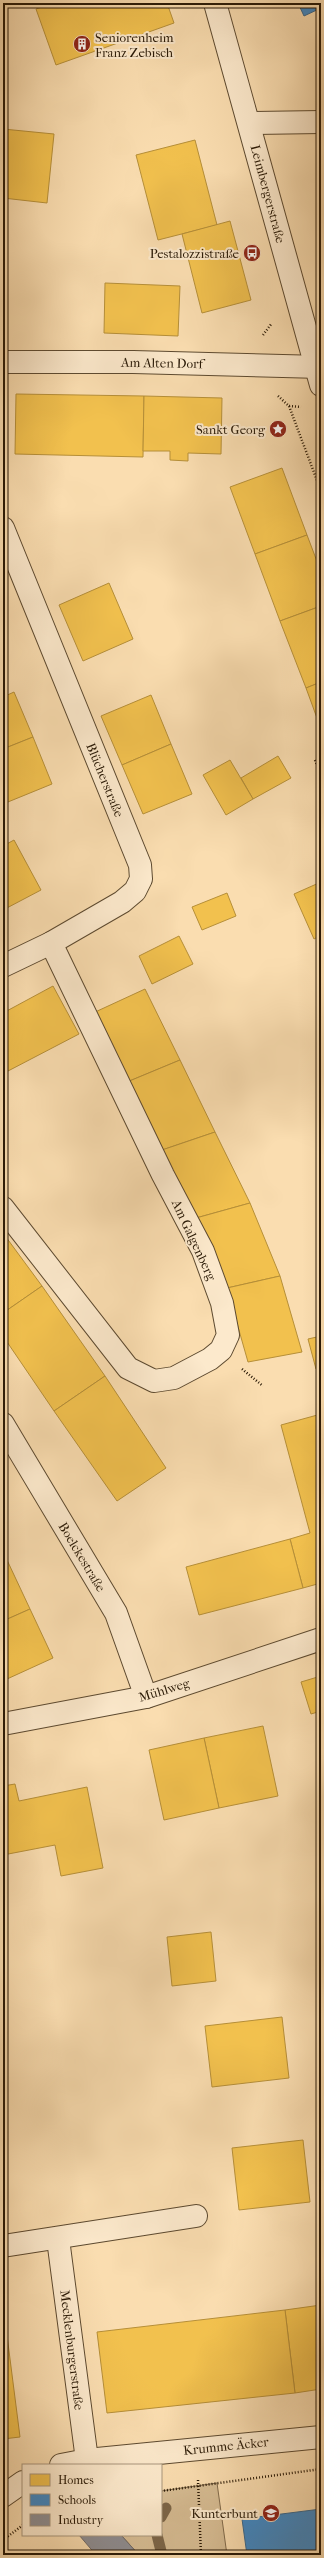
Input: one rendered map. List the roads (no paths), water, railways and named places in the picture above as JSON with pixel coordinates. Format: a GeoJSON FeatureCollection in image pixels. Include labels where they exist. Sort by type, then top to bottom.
{"type":"FeatureCollection","features":[{"type":"Feature","properties":{"kind":"street","name":"Leimbergerstraße"},"geometry":{"type":"LineString","coordinates":[[215,3],[319,373]]}},
{"type":"Feature","properties":{"kind":"street"},"geometry":{"type":"LineString","coordinates":[[249,123],[321,122]]}},
{"type":"Feature","properties":{"kind":"street","name":"Am Alten Dorf"},"geometry":{"type":"LineString","coordinates":[[3,362],[133,362],[319,373]]}},
{"type":"Feature","properties":{"kind":"street","name":"Blücherstraße"},"geometry":{"type":"LineString","coordinates":[[3,528],[140,865],[141,879],[135,891],[122,902],[51,943],[3,966]]}},
{"type":"Feature","properties":{"kind":"street","name":"Am Galgenberg"},"geometry":{"type":"LineString","coordinates":[[3,1208],[128,1368],[154,1381],[174,1378],[221,1350],[228,1335],[222,1303],[203,1251],[163,1175],[51,943]]}},
{"type":"Feature","properties":{"kind":"street","name":"Boelckestraße"},"geometry":{"type":"LineString","coordinates":[[3,1424],[116,1613],[146,1697]]}},
{"type":"Feature","properties":{"kind":"street","name":"Mühlweg"},"geometry":{"type":"LineString","coordinates":[[3,1724],[146,1697],[321,1639]]}},
{"type":"Feature","properties":{"kind":"street"},"geometry":{"type":"LineString","coordinates":[[3,2246],[58,2239],[196,2216]]}},
{"type":"Feature","properties":{"kind":"street","name":"Mecklenburgerstraße"},"geometry":{"type":"LineString","coordinates":[[58,2239],[86,2460]]}},
{"type":"Feature","properties":{"kind":"street","name":"Krumme Äcker"},"geometry":{"type":"LineString","coordinates":[[65,2464],[86,2460],[321,2437]]}},
{"type":"Feature","properties":{"kind":"street"},"geometry":{"type":"LineString","coordinates":[[3,2496],[22,2483]]}},
{"type":"Feature","properties":{"kind":"waterway"},"geometry":{"type":"LineString","coordinates":[[162,2515],[166,2508]]}},
{"type":"Feature","properties":{"kind":"waterway"},"geometry":{"type":"LineString","coordinates":[[157,2536],[162,2555]]}},
{"type":"Feature","properties":{"kind":"place","name":"Seniorenheim Franz Zebisch"},"geometry":{"type":"Point","coordinates":[82,44]}},
{"type":"Feature","properties":{"kind":"place","name":"Pestalozzistraße"},"geometry":{"type":"Point","coordinates":[252,253]}},
{"type":"Feature","properties":{"kind":"place","name":"Sankt Georg"},"geometry":{"type":"Point","coordinates":[278,429]}},
{"type":"Feature","properties":{"kind":"place","name":"Kunterbunt"},"geometry":{"type":"Point","coordinates":[271,2513]}}]}
